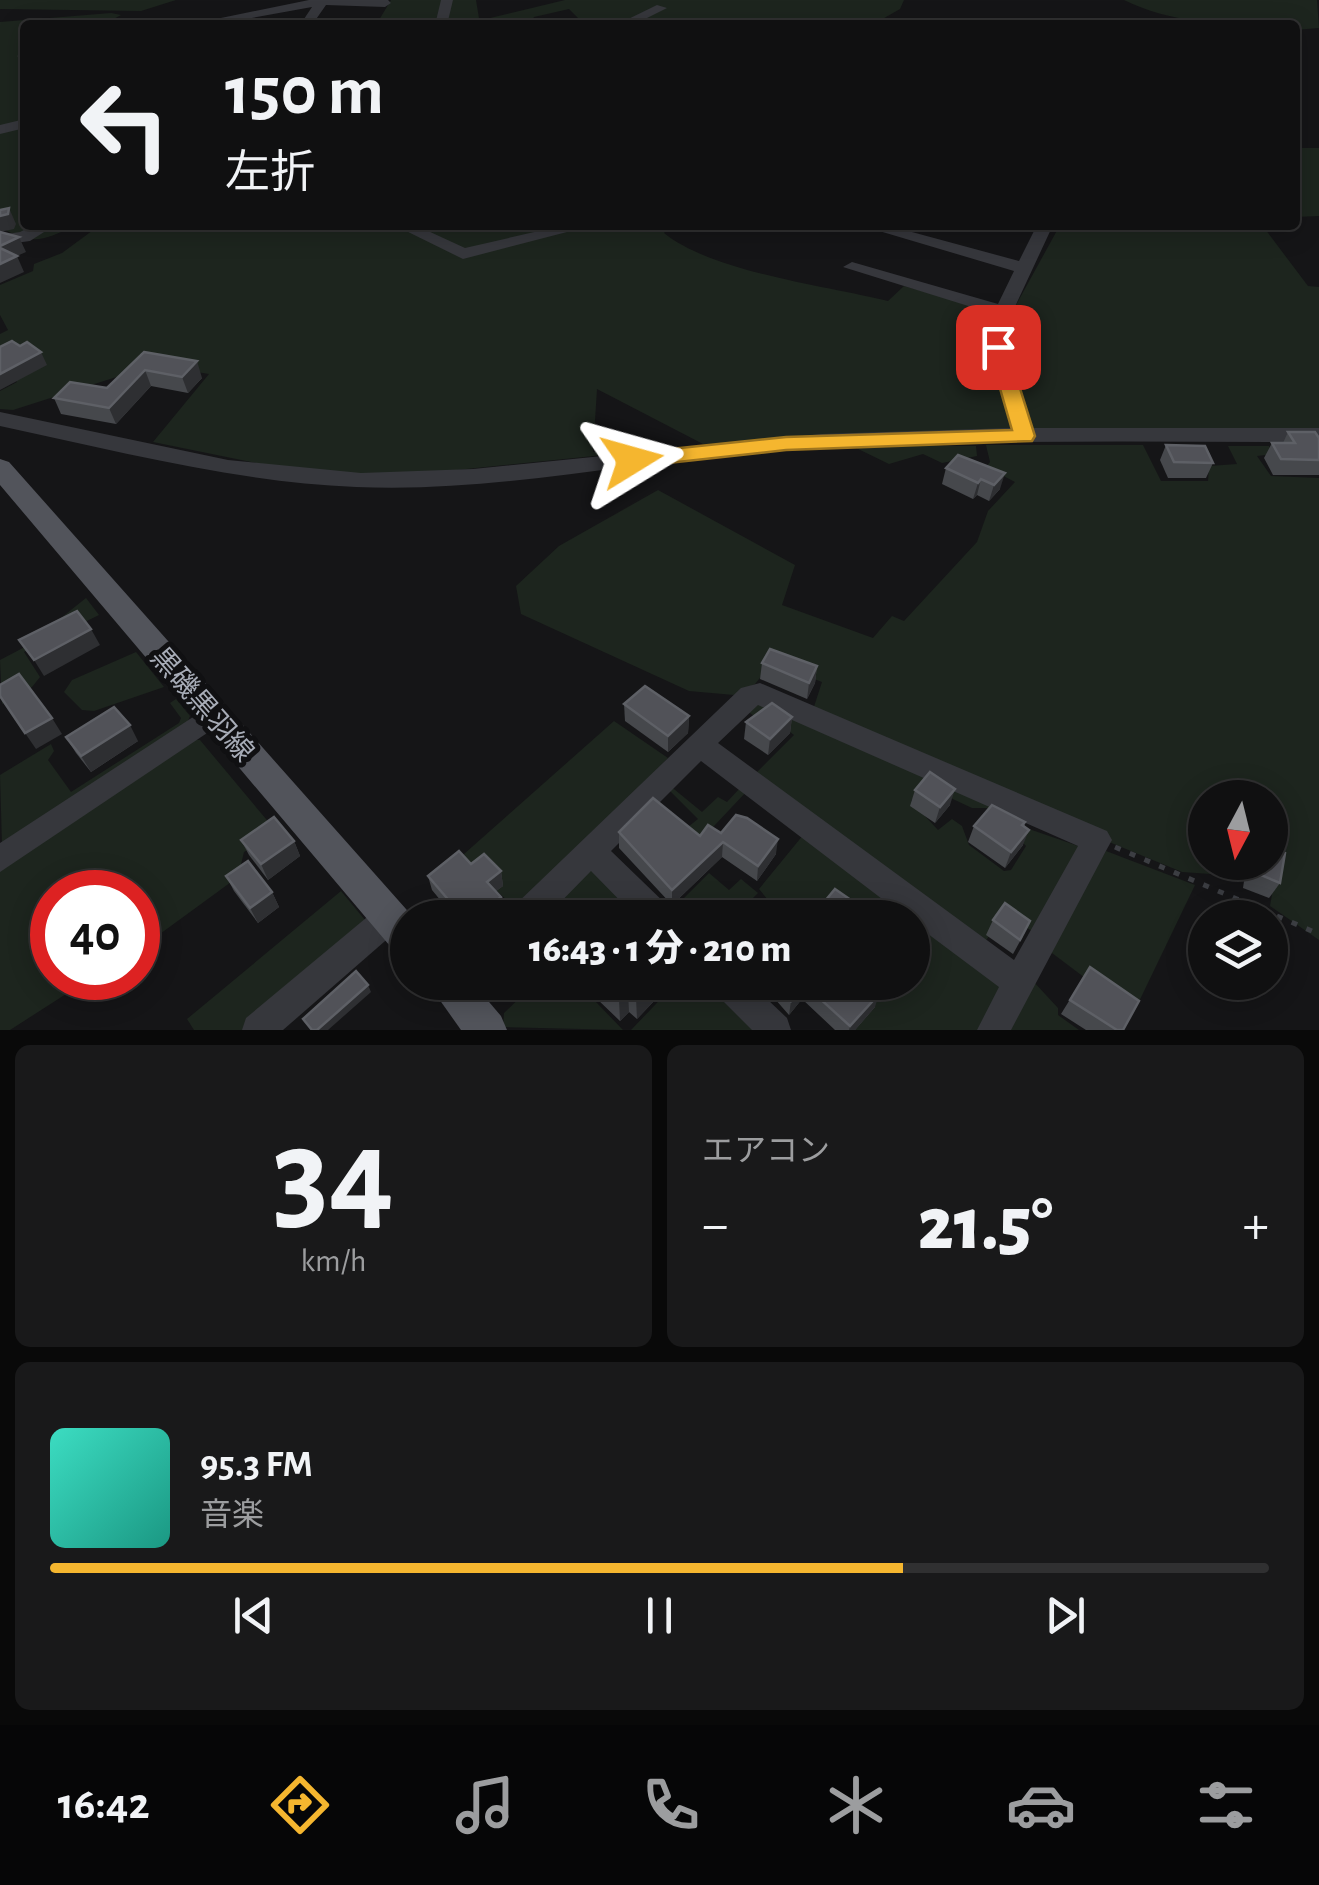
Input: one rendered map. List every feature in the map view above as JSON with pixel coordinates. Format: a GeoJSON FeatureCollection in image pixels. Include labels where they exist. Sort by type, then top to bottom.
{"type":"FeatureCollection","features":[{"type":"Feature","properties":{"kind":"main road","name":"黒磯黒羽線"},"geometry":{"type":"LineString","coordinates":[[0,468],[390,919]]}},
{"type":"Feature","properties":{"kind":"main road"},"geometry":{"type":"LineString","coordinates":[[464,1000],[487,1030]]}},
{"type":"Feature","properties":{"kind":"street"},"geometry":{"type":"LineString","coordinates":[[219,20],[323,0],[383,5]]}},
{"type":"Feature","properties":{"kind":"street"},"geometry":{"type":"LineString","coordinates":[[636,0],[660,12],[637,20]]}},
{"type":"Feature","properties":{"kind":"street"},"geometry":{"type":"LineString","coordinates":[[0,240],[24,237],[37,230]]}},
{"type":"Feature","properties":{"kind":"street"},"geometry":{"type":"LineString","coordinates":[[414,230],[472,254],[566,230]]}},
{"type":"Feature","properties":{"kind":"street"},"geometry":{"type":"LineString","coordinates":[[885,230],[1024,268]]}},
{"type":"Feature","properties":{"kind":"street"},"geometry":{"type":"LineString","coordinates":[[1024,436],[997,355],[1004,311],[1039,230]]}},
{"type":"Feature","properties":{"kind":"street"},"geometry":{"type":"LineString","coordinates":[[852,267],[1004,311]]}},
{"type":"Feature","properties":{"kind":"street"},"geometry":{"type":"LineString","coordinates":[[0,419],[255,470],[361,480],[505,475],[752,446],[1024,436],[1319,435]]}},
{"type":"Feature","properties":{"kind":"street"},"geometry":{"type":"LineString","coordinates":[[541,900],[750,695],[760,694],[1097,840],[993,1030]]}},
{"type":"Feature","properties":{"kind":"street"},"geometry":{"type":"LineString","coordinates":[[0,859],[213,715]]}},
{"type":"Feature","properties":{"kind":"street"},"geometry":{"type":"LineString","coordinates":[[700,745],[1019,983]]}},
{"type":"Feature","properties":{"kind":"street"},"geometry":{"type":"LineString","coordinates":[[591,851],[641,900]]}},
{"type":"Feature","properties":{"kind":"street"},"geometry":{"type":"LineString","coordinates":[[258,1030],[390,934]]}},
{"type":"Feature","properties":{"kind":"street"},"geometry":{"type":"LineString","coordinates":[[744,1000],[775,1030]]}},
{"type":"Feature","properties":{"kind":"path"},"geometry":{"type":"LineString","coordinates":[[1097,840],[1319,934]]}},
{"type":"Feature","properties":{"kind":"shaded area"},"geometry":{"type":"Polygon","coordinates":[[[0,0],[176,0],[141,11],[0,9],[0,0]]]}},
{"type":"Feature","properties":{"kind":"shaded area"},"geometry":{"type":"Polygon","coordinates":[[[391,0],[476,0],[479,18],[486,19],[565,0],[904,0],[900,9],[881,20],[580,20],[569,9],[532,20],[379,20],[391,0]]]}},
{"type":"Feature","properties":{"kind":"shaded area"},"geometry":{"type":"Polygon","coordinates":[[[1124,0],[1317,0],[1319,28],[1300,30],[1300,20],[1195,20],[1144,9],[1124,0]]]}},
{"type":"Feature","properties":{"kind":"shaded area"},"geometry":{"type":"Polygon","coordinates":[[[111,13],[121,15],[112,20],[25,20],[111,13]]]}},
{"type":"Feature","properties":{"kind":"shaded area"},"geometry":{"type":"Polygon","coordinates":[[[20,20],[20,230],[66,230],[38,239],[0,227],[0,22],[20,20]]]}},
{"type":"Feature","properties":{"kind":"shaded area"},"geometry":{"type":"Polygon","coordinates":[[[1300,148],[1319,148],[1319,216],[1300,217],[1300,148]]]}},
{"type":"Feature","properties":{"kind":"shaded area"},"geometry":{"type":"Polygon","coordinates":[[[93,230],[667,230],[664,233],[685,247],[740,268],[888,301],[904,286],[1010,316],[1057,230],[1266,230],[1308,286],[1319,287],[1319,429],[703,444],[597,389],[593,452],[664,445],[663,449],[418,474],[305,473],[153,442],[209,374],[154,365],[13,410],[0,409],[0,391],[17,382],[0,360],[0,334],[8,330],[0,315],[0,285],[33,271],[34,264],[62,253],[93,230]]]}},
{"type":"Feature","properties":{"kind":"shaded area"},"geometry":{"type":"Polygon","coordinates":[[[986,445],[1143,445],[1161,481],[1208,481],[1209,466],[1237,464],[1228,446],[1269,446],[1273,454],[1257,456],[1271,476],[1319,478],[1319,940],[1288,918],[1288,900],[1271,900],[1274,880],[1288,880],[1288,780],[1188,780],[1188,872],[1109,842],[993,808],[972,808],[925,786],[911,801],[938,830],[952,819],[962,826],[969,845],[1004,871],[1011,870],[1026,846],[1000,819],[1084,848],[1036,934],[1006,913],[984,943],[1005,983],[985,1030],[855,1030],[874,1008],[870,1000],[930,1000],[930,900],[768,900],[759,889],[813,823],[753,776],[794,735],[769,716],[760,721],[745,709],[754,701],[810,719],[822,682],[772,663],[755,684],[734,695],[689,691],[521,614],[516,586],[559,546],[658,490],[795,565],[782,605],[873,638],[892,616],[904,621],[977,542],[988,511],[1015,482],[986,467],[990,462],[986,445]]]}},
{"type":"Feature","properties":{"kind":"shaded area"},"geometry":{"type":"Polygon","coordinates":[[[852,446],[976,446],[977,456],[942,463],[923,454],[889,464],[852,446]]]}},
{"type":"Feature","properties":{"kind":"shaded area"},"geometry":{"type":"Polygon","coordinates":[[[86,598],[99,615],[24,652],[40,677],[32,687],[2,704],[0,660],[57,630],[61,618],[86,598]]]}},
{"type":"Feature","properties":{"kind":"shaded area"},"geometry":{"type":"Polygon","coordinates":[[[136,652],[164,687],[94,711],[82,710],[64,692],[72,680],[136,652]]]}},
{"type":"Feature","properties":{"kind":"shaded area"},"geometry":{"type":"Polygon","coordinates":[[[176,699],[190,716],[186,726],[2,846],[0,775],[51,744],[54,751],[48,760],[71,792],[179,723],[181,718],[170,703],[176,699]]]}},
{"type":"Feature","properties":{"kind":"shaded area"},"geometry":{"type":"Polygon","coordinates":[[[614,721],[668,758],[587,842],[634,900],[507,900],[463,860],[464,854],[614,721]]]}},
{"type":"Feature","properties":{"kind":"shaded area"},"geometry":{"type":"Polygon","coordinates":[[[192,740],[200,740],[276,831],[244,852],[238,877],[160,934],[160,870],[30,870],[30,1000],[57,1000],[10,1030],[0,1030],[0,871],[192,740]]]}},
{"type":"Feature","properties":{"kind":"shaded area"},"geometry":{"type":"Polygon","coordinates":[[[669,785],[702,812],[718,797],[727,802],[741,787],[746,792],[698,843],[683,831],[698,819],[669,790],[669,785]]]}},
{"type":"Feature","properties":{"kind":"shaded area"},"geometry":{"type":"Polygon","coordinates":[[[1106,851],[1195,885],[1133,1014],[1048,950],[1106,851]]]}},
{"type":"Feature","properties":{"kind":"shaded area"},"geometry":{"type":"Polygon","coordinates":[[[709,873],[729,890],[741,879],[758,893],[751,900],[682,900],[709,873]]]}},
{"type":"Feature","properties":{"kind":"shaded area"},"geometry":{"type":"Polygon","coordinates":[[[341,891],[365,920],[243,1030],[194,1030],[187,1019],[341,891]]]}},
{"type":"Feature","properties":{"kind":"shaded area"},"geometry":{"type":"Polygon","coordinates":[[[1033,981],[1058,1008],[1058,1015],[1079,1030],[1005,1030],[1033,981]]]}},
{"type":"Feature","properties":{"kind":"shaded area"},"geometry":{"type":"Polygon","coordinates":[[[517,1000],[597,1000],[623,1030],[503,1027],[504,1013],[517,1000]]]}},
{"type":"Feature","properties":{"kind":"shaded area"},"geometry":{"type":"Polygon","coordinates":[[[660,1000],[734,1000],[766,1030],[631,1030],[660,1000]]]}},
{"type":"Feature","properties":{"kind":"building"},"geometry":{"type":"Polygon","coordinates":[[[0,232],[19,237],[0,246],[0,232]]]}},
{"type":"Feature","properties":{"kind":"building"},"geometry":{"type":"Polygon","coordinates":[[[0,248],[17,256],[0,264],[0,248]]]}},
{"type":"Feature","properties":{"kind":"building"},"geometry":{"type":"Polygon","coordinates":[[[12,341],[20,346],[27,342],[41,352],[0,374],[0,347],[12,341]]]}},
{"type":"Feature","properties":{"kind":"building"},"geometry":{"type":"Polygon","coordinates":[[[144,352],[197,361],[182,377],[145,370],[109,408],[54,398],[70,382],[107,388],[144,352]]]}},
{"type":"Feature","properties":{"kind":"building"},"geometry":{"type":"Polygon","coordinates":[[[1288,432],[1315,432],[1319,438],[1319,460],[1281,459],[1272,443],[1295,443],[1288,432]]]}},
{"type":"Feature","properties":{"kind":"building"},"geometry":{"type":"Polygon","coordinates":[[[1166,445],[1205,446],[1213,463],[1174,462],[1166,445]]]}},
{"type":"Feature","properties":{"kind":"building"},"geometry":{"type":"Polygon","coordinates":[[[958,455],[1005,473],[994,485],[981,479],[978,483],[946,468],[958,455]]]}},
{"type":"Feature","properties":{"kind":"building"},"geometry":{"type":"Polygon","coordinates":[[[77,611],[91,629],[34,660],[19,640],[77,611]]]}},
{"type":"Feature","properties":{"kind":"building"},"geometry":{"type":"Polygon","coordinates":[[[770,649],[817,666],[809,683],[762,663],[770,649]]]}},
{"type":"Feature","properties":{"kind":"building"},"geometry":{"type":"Polygon","coordinates":[[[19,674],[52,718],[25,733],[0,696],[0,685],[19,674]]]}},
{"type":"Feature","properties":{"kind":"building"},"geometry":{"type":"Polygon","coordinates":[[[645,686],[689,716],[668,736],[624,704],[645,686]]]}},
{"type":"Feature","properties":{"kind":"building"},"geometry":{"type":"Polygon","coordinates":[[[772,703],[792,717],[770,739],[746,722],[772,703]]]}},
{"type":"Feature","properties":{"kind":"building"},"geometry":{"type":"Polygon","coordinates":[[[114,707],[130,725],[81,756],[66,737],[114,707]]]}},
{"type":"Feature","properties":{"kind":"building"},"geometry":{"type":"Polygon","coordinates":[[[930,772],[955,789],[940,807],[915,790],[930,772]]]}},
{"type":"Feature","properties":{"kind":"building"},"geometry":{"type":"Polygon","coordinates":[[[653,798],[700,836],[708,825],[721,833],[736,815],[778,839],[758,866],[723,842],[672,890],[619,832],[653,798]]]}},
{"type":"Feature","properties":{"kind":"building"},"geometry":{"type":"Polygon","coordinates":[[[992,805],[1025,822],[1022,825],[1029,830],[1011,852],[974,826],[992,805]]]}},
{"type":"Feature","properties":{"kind":"building"},"geometry":{"type":"Polygon","coordinates":[[[274,817],[294,841],[261,864],[241,840],[274,817]]]}},
{"type":"Feature","properties":{"kind":"building"},"geometry":{"type":"Polygon","coordinates":[[[459,851],[471,864],[484,854],[501,871],[487,882],[501,897],[449,900],[428,876],[459,851]]]}},
{"type":"Feature","properties":{"kind":"building"},"geometry":{"type":"Polygon","coordinates":[[[248,861],[272,892],[250,908],[226,876],[248,861]]]}},
{"type":"Feature","properties":{"kind":"building"},"geometry":{"type":"Polygon","coordinates":[[[835,889],[851,900],[826,900],[835,889]]]}},
{"type":"Feature","properties":{"kind":"building"},"geometry":{"type":"Polygon","coordinates":[[[1005,903],[1030,921],[1020,940],[993,920],[1005,903]]]}},
{"type":"Feature","properties":{"kind":"building"},"geometry":{"type":"Polygon","coordinates":[[[1090,967],[1139,1001],[1123,1030],[1070,1000],[1090,967]]]}},
{"type":"Feature","properties":{"kind":"building"},"geometry":{"type":"Polygon","coordinates":[[[356,971],[368,985],[317,1030],[312,1030],[303,1019],[356,971]]]}},
{"type":"Feature","properties":{"kind":"building"},"geometry":{"type":"Polygon","coordinates":[[[821,1000],[874,1000],[850,1026],[821,1000]]]}},
{"type":"Feature","properties":{"kind":"route"},"geometry":{"type":"LineString","coordinates":[[632,460],[818,442],[1024,436],[997,355],[998,347]]}}]}
